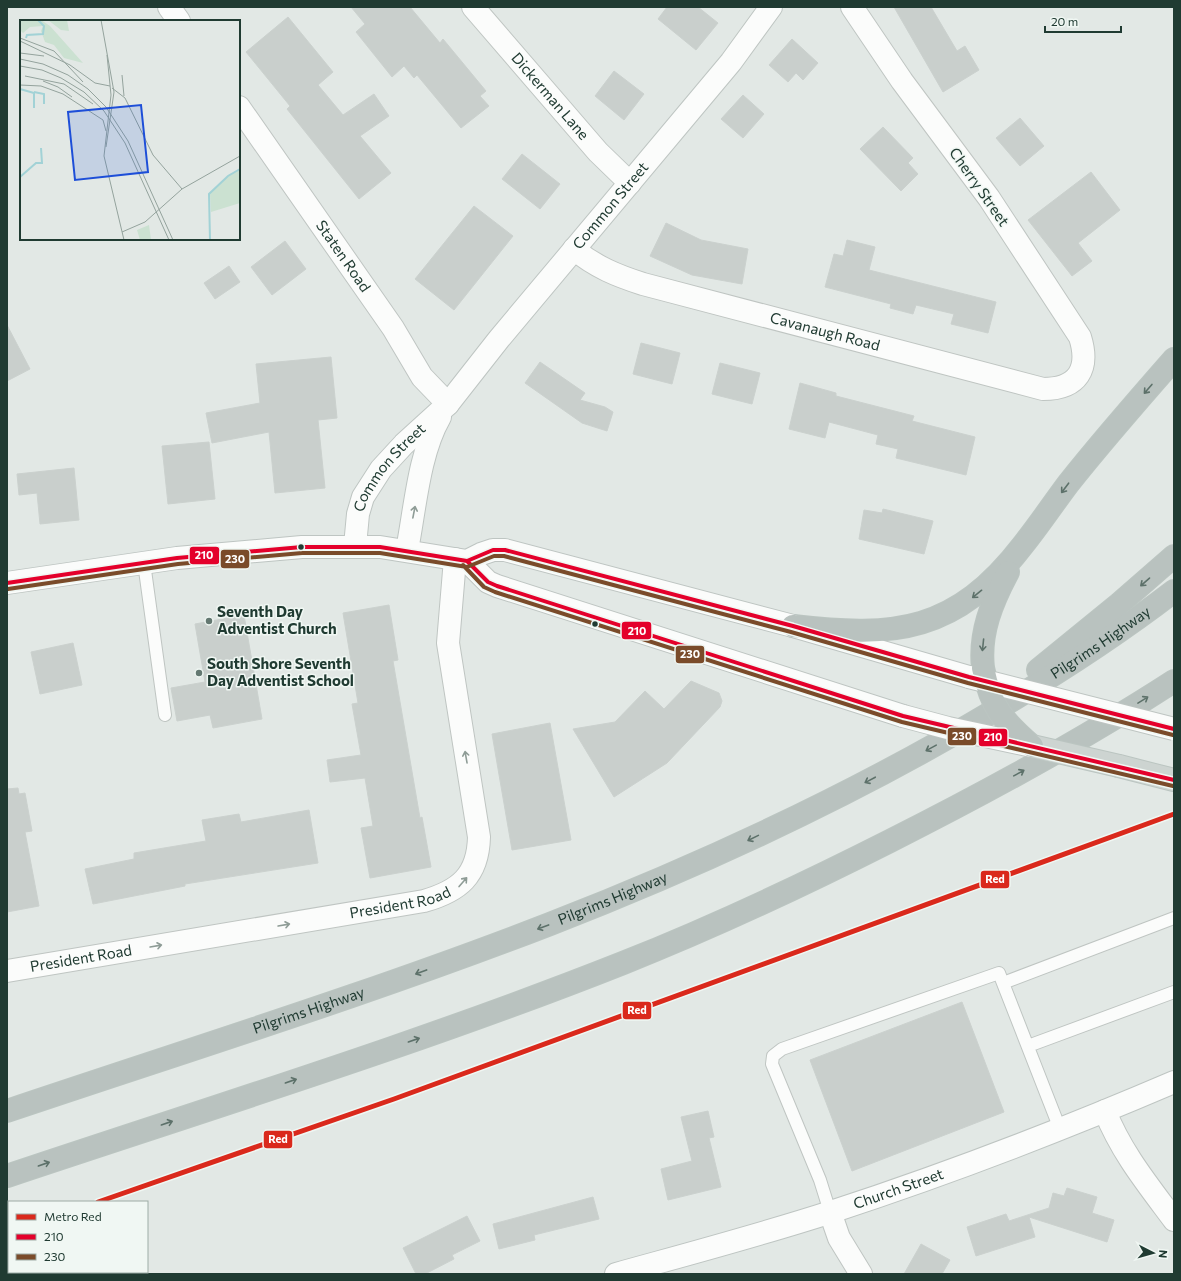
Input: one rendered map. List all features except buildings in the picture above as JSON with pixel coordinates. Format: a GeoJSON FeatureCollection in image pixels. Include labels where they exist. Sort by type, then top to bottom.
{"type":"FeatureCollection","features":[{"type":"Feature","properties":{"kind":"highway"},"geometry":{"type":"LineString","coordinates":[[793,626],[864,631],[890,630],[921,623],[950,611],[977,594],[1002,570],[1023,545],[1096,449],[1174,359]]}},
{"type":"Feature","properties":{"kind":"highway"},"geometry":{"type":"LineString","coordinates":[[1023,545],[1001,585],[988,617],[979,675],[1001,716],[1010,727],[1032,746]]}},
{"type":"Feature","properties":{"kind":"highway"},"geometry":{"type":"LineString","coordinates":[[971,724],[1119,604],[1174,556]]}},
{"type":"Feature","properties":{"kind":"highway","name":"Pilgrims Highway"},"geometry":{"type":"LineString","coordinates":[[7,1111],[416,974],[556,922],[689,867],[804,814],[904,762],[971,724],[1066,666],[1174,591]]}},
{"type":"Feature","properties":{"kind":"highway"},"geometry":{"type":"LineString","coordinates":[[7,1176],[451,1028],[545,993],[668,944],[774,897],[919,826],[1078,739],[1174,680]]}},
{"type":"Feature","properties":{"kind":"main road"},"geometry":{"type":"LineString","coordinates":[[1032,746],[1174,780]]}},
{"type":"Feature","properties":{"kind":"street"},"geometry":{"type":"LineString","coordinates":[[169,7],[178,20]]}},
{"type":"Feature","properties":{"kind":"street","name":"Dickerman Lane"},"geometry":{"type":"LineString","coordinates":[[473,7],[598,152],[630,183]]}},
{"type":"Feature","properties":{"kind":"street","name":"Common Street"},"geometry":{"type":"LineString","coordinates":[[355,546],[358,514],[367,489],[393,456],[448,404],[498,339],[731,62],[771,7]]}},
{"type":"Feature","properties":{"kind":"street","name":"Cherry Street"},"geometry":{"type":"LineString","coordinates":[[852,7],[902,81],[989,198],[1080,337],[1085,356],[1079,374]]}},
{"type":"Feature","properties":{"kind":"street","name":"Staten Road"},"geometry":{"type":"LineString","coordinates":[[240,108],[393,328],[422,376],[448,404]]}},
{"type":"Feature","properties":{"kind":"street","name":"Cavanaugh Road"},"geometry":{"type":"LineString","coordinates":[[574,249],[597,266],[632,280],[1043,389],[1063,386],[1072,382],[1079,374]]}},
{"type":"Feature","properties":{"kind":"street","name":"Common Street"},"geometry":{"type":"LineString","coordinates":[[407,550],[429,440],[448,404]]}},
{"type":"Feature","properties":{"kind":"street"},"geometry":{"type":"LineString","coordinates":[[7,583],[144,563],[273,549],[355,546],[407,550],[461,560],[505,550],[979,675],[1174,729]]}},
{"type":"Feature","properties":{"kind":"street"},"geometry":{"type":"LineString","coordinates":[[461,560],[488,582],[497,586],[903,716],[948,728],[1032,746]]}},
{"type":"Feature","properties":{"kind":"street","name":"President Road"},"geometry":{"type":"LineString","coordinates":[[7,971],[424,901],[458,888],[474,866],[478,850],[478,837],[448,643],[461,560]]}},
{"type":"Feature","properties":{"kind":"street","name":"Church Street"},"geometry":{"type":"LineString","coordinates":[[616,1274],[830,1212],[943,1173],[1105,1111],[1174,1082]]}},
{"type":"Feature","properties":{"kind":"street"},"geometry":{"type":"LineString","coordinates":[[1105,1111],[1112,1128],[1128,1157],[1174,1220]]}},
{"type":"Feature","properties":{"kind":"street"},"geometry":{"type":"LineString","coordinates":[[830,1212],[839,1238],[861,1274]]}},
{"type":"Feature","properties":{"kind":"lane"},"geometry":{"type":"LineString","coordinates":[[144,563],[165,715]]}},
{"type":"Feature","properties":{"kind":"lane"},"geometry":{"type":"LineString","coordinates":[[1003,983],[1174,918]]}},
{"type":"Feature","properties":{"kind":"lane"},"geometry":{"type":"LineString","coordinates":[[830,1212],[820,1180],[772,1064],[773,1056],[782,1049],[999,973],[1060,1128]]}},
{"type":"Feature","properties":{"kind":"lane"},"geometry":{"type":"LineString","coordinates":[[1028,1046],[1174,992]]}},
{"type":"Feature","properties":{"kind":"metro line","name":"Red"},"geometry":{"type":"LineString","coordinates":[[101,1201],[394,1099],[1174,814]]}},
{"type":"Feature","properties":{"kind":"transit line","name":"210"},"geometry":{"type":"LineString","coordinates":[[7,583],[177,558],[302,547],[380,547],[467,561],[493,550],[505,550],[793,626],[969,677],[1174,729]]}},
{"type":"Feature","properties":{"kind":"transit line","name":"230"},"geometry":{"type":"LineString","coordinates":[[8,589],[178,564],[302,553],[380,553],[467,567],[494,556],[504,556],[791,632],[968,683],[1173,735]]}},
{"type":"Feature","properties":{"kind":"transit line","name":"210"},"geometry":{"type":"LineString","coordinates":[[467,561],[488,582],[497,586],[903,716],[1174,780]]}},
{"type":"Feature","properties":{"kind":"transit line","name":"230"},"geometry":{"type":"LineString","coordinates":[[463,565],[484,587],[495,592],[902,722],[1173,786]]}},
{"type":"Feature","properties":{"kind":"place","name":"Seventh Day Adventist Church"},"geometry":{"type":"Point","coordinates":[209,621]}},
{"type":"Feature","properties":{"kind":"place","name":"South Shore Seventh Day Adventist School"},"geometry":{"type":"Point","coordinates":[199,673]}}]}
